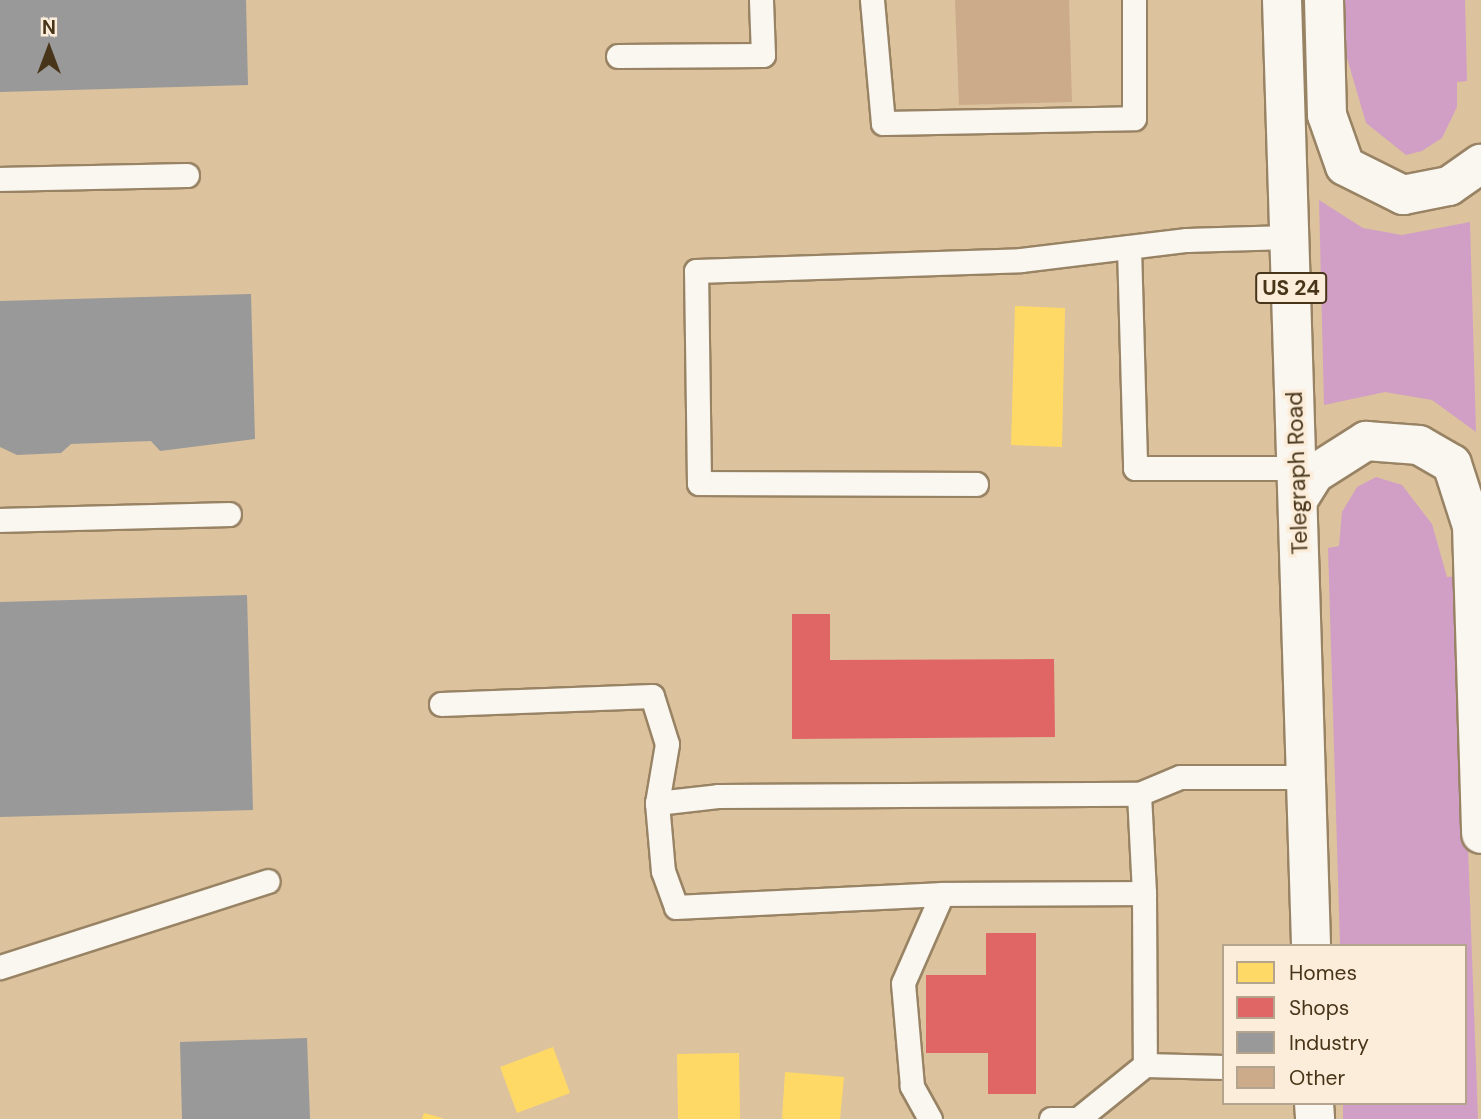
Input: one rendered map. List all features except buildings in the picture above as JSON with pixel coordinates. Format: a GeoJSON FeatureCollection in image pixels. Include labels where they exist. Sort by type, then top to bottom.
{"type":"FeatureCollection","features":[{"type":"Feature","properties":{"kind":"main road","name":"Telegraph Road"},"geometry":{"type":"LineString","coordinates":[[1282,0],[1311,944]]}},
{"type":"Feature","properties":{"kind":"main road"},"geometry":{"type":"LineString","coordinates":[[1324,0],[1327,115],[1345,166],[1403,195],[1449,186],[1481,164]]}},
{"type":"Feature","properties":{"kind":"main road"},"geometry":{"type":"LineString","coordinates":[[1297,484],[1366,441],[1419,445],[1452,464],[1472,526],[1481,834]]}},
{"type":"Feature","properties":{"kind":"lane"},"geometry":{"type":"LineString","coordinates":[[618,56],[763,55],[761,0]]}},
{"type":"Feature","properties":{"kind":"lane"},"geometry":{"type":"LineString","coordinates":[[872,0],[883,123],[1134,118],[1134,0]]}},
{"type":"Feature","properties":{"kind":"lane"},"geometry":{"type":"LineString","coordinates":[[0,179],[187,175]]}},
{"type":"Feature","properties":{"kind":"lane"},"geometry":{"type":"LineString","coordinates":[[976,484],[699,483],[696,271],[1021,260],[1129,247],[1289,237]]}},
{"type":"Feature","properties":{"kind":"lane"},"geometry":{"type":"LineString","coordinates":[[1129,247],[1135,468],[1297,484]]}},
{"type":"Feature","properties":{"kind":"lane"},"geometry":{"type":"LineString","coordinates":[[0,520],[229,514]]}},
{"type":"Feature","properties":{"kind":"lane"},"geometry":{"type":"LineString","coordinates":[[441,704],[652,696],[667,744],[657,803],[663,871],[676,907],[942,894],[1143,894]]}},
{"type":"Feature","properties":{"kind":"lane"},"geometry":{"type":"LineString","coordinates":[[657,803],[718,796],[1139,794],[1180,777],[1306,777]]}},
{"type":"Feature","properties":{"kind":"lane"},"geometry":{"type":"LineString","coordinates":[[1139,794],[1145,1065]]}},
{"type":"Feature","properties":{"kind":"lane"},"geometry":{"type":"LineString","coordinates":[[0,967],[268,881]]}},
{"type":"Feature","properties":{"kind":"lane"},"geometry":{"type":"LineString","coordinates":[[930,1119],[912,1086],[902,983],[942,894]]}},
{"type":"Feature","properties":{"kind":"lane"},"geometry":{"type":"LineString","coordinates":[[1051,1119],[1078,1119],[1145,1065],[1222,1067]]}},
{"type":"Feature","properties":{"kind":"shaded area"},"geometry":{"type":"Polygon","coordinates":[[[1336,0],[1465,0],[1467,81],[1457,82],[1457,107],[1442,138],[1422,151],[1406,155],[1366,123],[1347,58],[1338,57],[1336,0]]]}},
{"type":"Feature","properties":{"kind":"shaded area"},"geometry":{"type":"Polygon","coordinates":[[[1319,200],[1363,228],[1402,235],[1470,222],[1476,432],[1432,400],[1385,392],[1324,405],[1319,200]]]}},
{"type":"Feature","properties":{"kind":"shaded area"},"geometry":{"type":"Polygon","coordinates":[[[1376,477],[1402,485],[1432,524],[1447,577],[1458,576],[1478,1119],[1343,1119],[1343,1105],[1467,1105],[1467,944],[1340,944],[1328,548],[1339,546],[1342,512],[1357,487],[1376,477]]]}}]}
